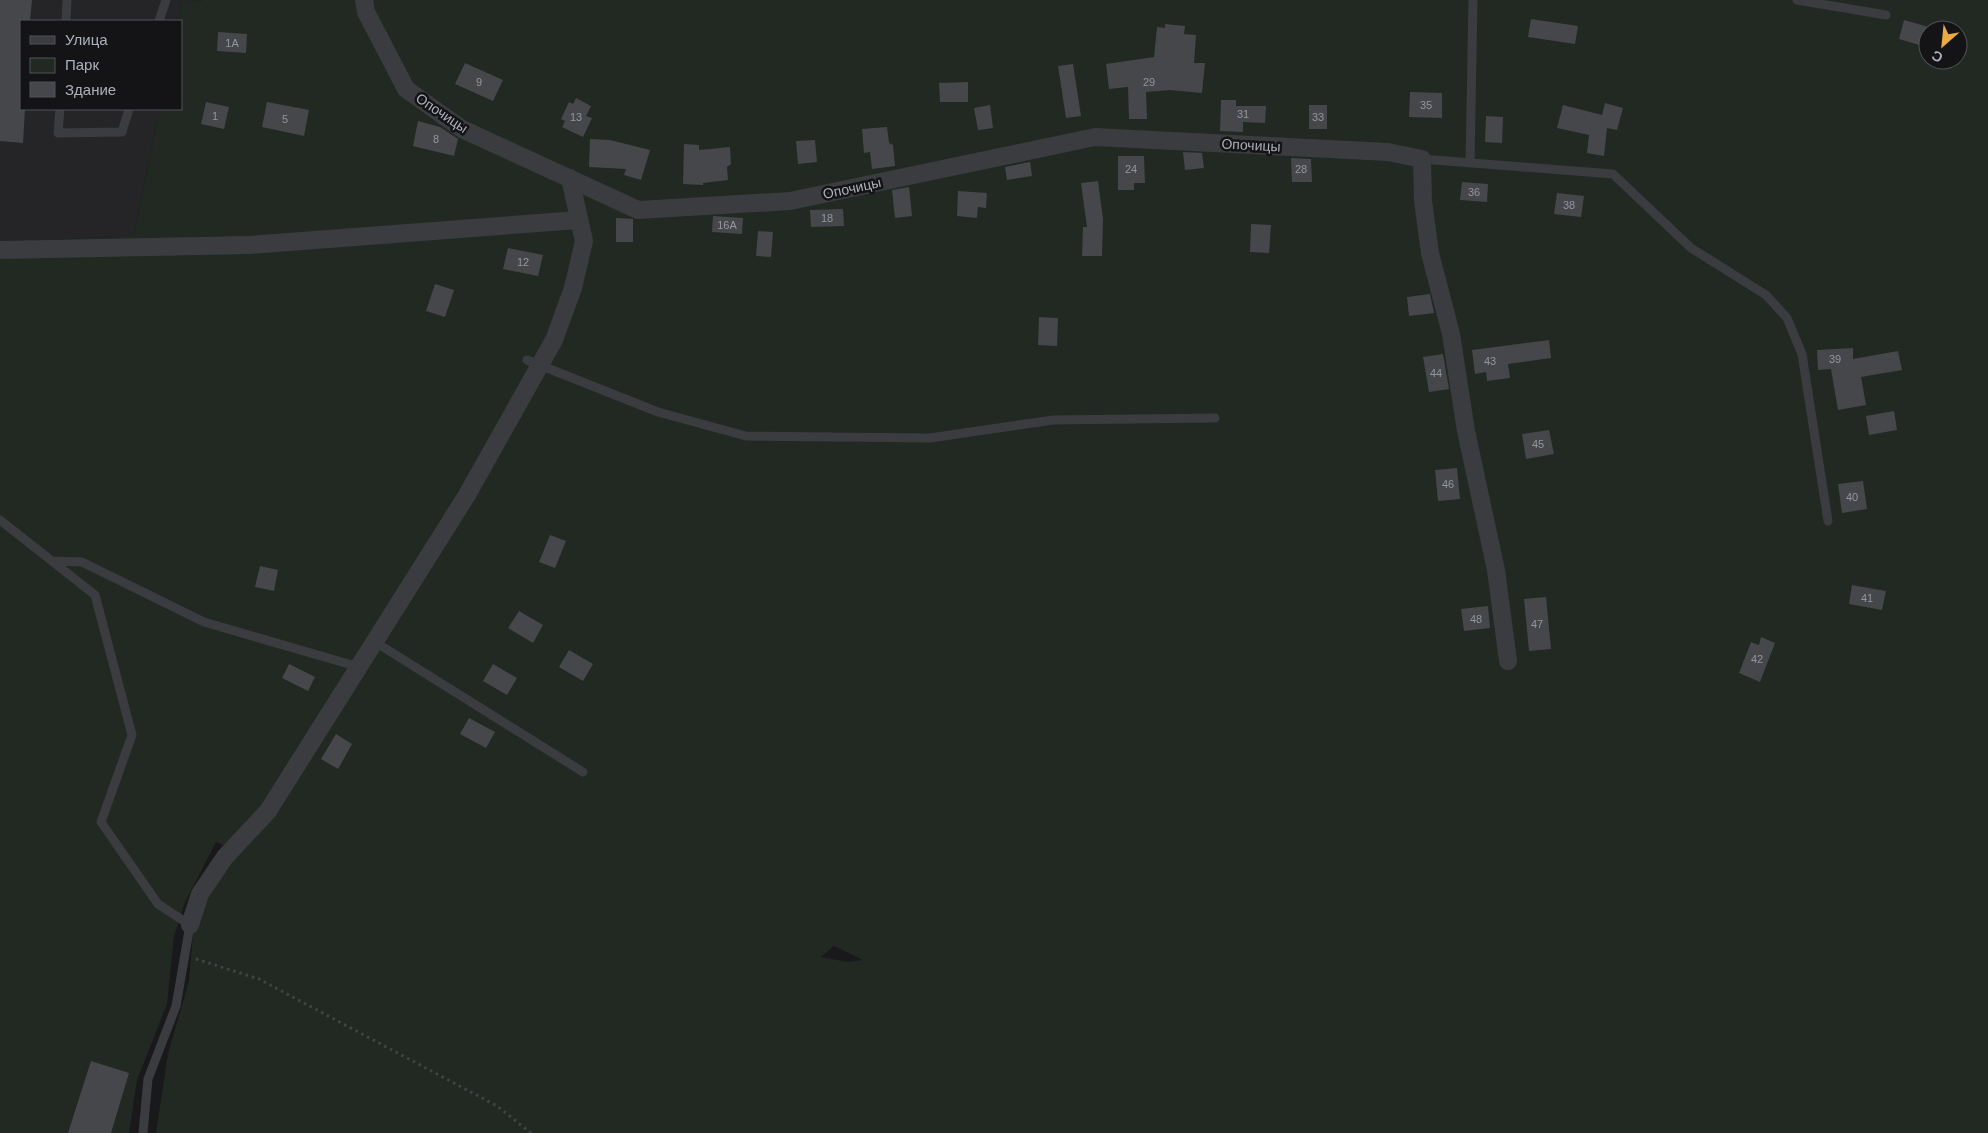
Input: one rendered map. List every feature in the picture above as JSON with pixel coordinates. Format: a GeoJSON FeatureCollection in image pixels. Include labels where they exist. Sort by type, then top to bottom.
{"type":"FeatureCollection","features":[{"type":"Feature","properties":{"kind":"street","name":"Опочицы"},"geometry":{"type":"LineString","coordinates":[[364,0],[366,12],[406,89],[462,129],[638,210],[790,201],[1095,137],[1388,152],[1422,159]]}},
{"type":"Feature","properties":{"kind":"street"},"geometry":{"type":"LineString","coordinates":[[1422,159],[1423,202],[1430,253],[1450,334],[1466,431],[1496,570],[1508,661]]}},
{"type":"Feature","properties":{"kind":"street"},"geometry":{"type":"LineString","coordinates":[[190,925],[200,894],[225,857],[268,811],[467,496],[533,363],[554,340],[572,288],[584,241],[570,178]]}},
{"type":"Feature","properties":{"kind":"street"},"geometry":{"type":"LineString","coordinates":[[0,250],[250,245],[578,220]]}},
{"type":"Feature","properties":{"kind":"lane"},"geometry":{"type":"LineString","coordinates":[[66,20],[67,0]]}},
{"type":"Feature","properties":{"kind":"lane"},"geometry":{"type":"LineString","coordinates":[[159,20],[166,0]]}},
{"type":"Feature","properties":{"kind":"lane"},"geometry":{"type":"LineString","coordinates":[[1470,163],[1473,0]]}},
{"type":"Feature","properties":{"kind":"lane"},"geometry":{"type":"LineString","coordinates":[[1797,0],[1886,15]]}},
{"type":"Feature","properties":{"kind":"lane"},"geometry":{"type":"LineString","coordinates":[[60,110],[58,133],[122,132],[129,110]]}},
{"type":"Feature","properties":{"kind":"lane"},"geometry":{"type":"LineString","coordinates":[[1422,159],[1613,174],[1691,248],[1766,295],[1786,318],[1802,354],[1828,522]]}},
{"type":"Feature","properties":{"kind":"lane"},"geometry":{"type":"LineString","coordinates":[[533,363],[658,412],[746,436],[930,438],[1053,420],[1215,418]]}},
{"type":"Feature","properties":{"kind":"lane"},"geometry":{"type":"LineString","coordinates":[[0,520],[95,596],[132,735],[101,822],[158,904],[190,925],[176,1006],[148,1079],[143,1133]]}},
{"type":"Feature","properties":{"kind":"lane"},"geometry":{"type":"LineString","coordinates":[[52,561],[82,562],[204,622],[359,667]]}},
{"type":"Feature","properties":{"kind":"lane"},"geometry":{"type":"LineString","coordinates":[[375,642],[583,772]]}},
{"type":"Feature","properties":{"kind":"path"},"geometry":{"type":"LineString","coordinates":[[185,954],[259,980],[497,1106],[531,1133]]}},
{"type":"Feature","properties":{"kind":"shaded area"},"geometry":{"type":"Polygon","coordinates":[[[0,0],[204,0],[181,3],[178,20],[20,20],[20,110],[160,110],[134,235],[0,243],[0,0]]]}},
{"type":"Feature","properties":{"kind":"green space"},"geometry":{"type":"Polygon","coordinates":[[[204,0],[1988,0],[1988,1133],[156,1133],[168,1054],[189,981],[193,933],[211,886],[240,852],[216,842],[185,902],[174,936],[167,1004],[137,1080],[129,1133],[0,1133],[0,243],[134,235],[160,110],[182,110],[182,20],[178,20],[181,3],[204,0]],[[834,946],[821,957],[848,962],[863,960],[834,946]]]}},
{"type":"Feature","properties":{"kind":"building"},"geometry":{"type":"Polygon","coordinates":[[[0,0],[32,0],[30,20],[20,20],[20,110],[25,110],[23,143],[0,141],[0,0]]]}},
{"type":"Feature","properties":{"kind":"building"},"geometry":{"type":"Polygon","coordinates":[[[1531,19],[1578,26],[1575,44],[1528,37],[1531,19]]]}},
{"type":"Feature","properties":{"kind":"building"},"geometry":{"type":"Polygon","coordinates":[[[1904,20],[1918,24],[1918,45],[1899,39],[1904,20]]]}},
{"type":"Feature","properties":{"kind":"building"},"geometry":{"type":"Polygon","coordinates":[[[1165,24],[1185,26],[1184,34],[1196,35],[1194,63],[1205,63],[1202,93],[1170,90],[1146,92],[1147,119],[1129,119],[1128,87],[1109,89],[1106,64],[1154,57],[1157,27],[1165,28],[1165,24]]]}},
{"type":"Feature","properties":{"kind":"building"},"geometry":{"type":"Polygon","coordinates":[[[218,32],[247,34],[246,53],[217,51],[218,32]]]}},
{"type":"Feature","properties":{"kind":"building"},"geometry":{"type":"Polygon","coordinates":[[[465,63],[503,80],[493,101],[455,84],[465,63]]]}},
{"type":"Feature","properties":{"kind":"building"},"geometry":{"type":"Polygon","coordinates":[[[1073,64],[1081,116],[1066,118],[1058,66],[1073,64]]]}},
{"type":"Feature","properties":{"kind":"building"},"geometry":{"type":"Polygon","coordinates":[[[968,82],[968,102],[940,102],[939,83],[968,82]]]}},
{"type":"Feature","properties":{"kind":"building"},"geometry":{"type":"Polygon","coordinates":[[[1410,92],[1442,93],[1442,118],[1409,117],[1410,92]]]}},
{"type":"Feature","properties":{"kind":"building"},"geometry":{"type":"Polygon","coordinates":[[[576,98],[591,106],[586,116],[592,118],[583,137],[562,127],[565,121],[561,119],[569,102],[573,104],[576,98]]]}},
{"type":"Feature","properties":{"kind":"building"},"geometry":{"type":"Polygon","coordinates":[[[1221,100],[1236,100],[1236,106],[1266,106],[1265,123],[1243,122],[1243,132],[1220,131],[1221,100]]]}},
{"type":"Feature","properties":{"kind":"building"},"geometry":{"type":"Polygon","coordinates":[[[206,102],[229,107],[224,129],[201,124],[206,102]]]}},
{"type":"Feature","properties":{"kind":"building"},"geometry":{"type":"Polygon","coordinates":[[[267,102],[309,110],[304,136],[262,127],[267,102]]]}},
{"type":"Feature","properties":{"kind":"building"},"geometry":{"type":"Polygon","coordinates":[[[1605,103],[1623,108],[1617,130],[1607,128],[1604,156],[1587,153],[1589,135],[1557,128],[1563,105],[1602,115],[1605,103]]]}},
{"type":"Feature","properties":{"kind":"building"},"geometry":{"type":"Polygon","coordinates":[[[990,105],[993,128],[978,130],[974,108],[990,105]]]}},
{"type":"Feature","properties":{"kind":"building"},"geometry":{"type":"Polygon","coordinates":[[[1309,105],[1327,105],[1327,129],[1309,129],[1309,105]]]}},
{"type":"Feature","properties":{"kind":"building"},"geometry":{"type":"Polygon","coordinates":[[[1486,116],[1503,117],[1502,143],[1485,142],[1486,116]]]}},
{"type":"Feature","properties":{"kind":"building"},"geometry":{"type":"Polygon","coordinates":[[[418,121],[440,127],[458,139],[454,156],[413,146],[418,121]]]}},
{"type":"Feature","properties":{"kind":"building"},"geometry":{"type":"Polygon","coordinates":[[[887,127],[889,143],[893,145],[895,166],[872,169],[870,152],[864,153],[862,129],[887,127]]]}},
{"type":"Feature","properties":{"kind":"building"},"geometry":{"type":"Polygon","coordinates":[[[590,139],[610,140],[650,150],[641,180],[624,175],[626,169],[589,167],[590,139]]]}},
{"type":"Feature","properties":{"kind":"building"},"geometry":{"type":"Polygon","coordinates":[[[815,140],[817,162],[798,164],[796,141],[815,140]]]}},
{"type":"Feature","properties":{"kind":"building"},"geometry":{"type":"Polygon","coordinates":[[[684,144],[699,145],[699,150],[730,147],[731,164],[727,167],[728,180],[703,183],[703,185],[683,184],[684,144]]]}},
{"type":"Feature","properties":{"kind":"building"},"geometry":{"type":"Polygon","coordinates":[[[1183,152],[1202,153],[1204,168],[1185,170],[1183,152]]]}},
{"type":"Feature","properties":{"kind":"building"},"geometry":{"type":"Polygon","coordinates":[[[1118,156],[1144,156],[1145,183],[1134,183],[1134,190],[1118,190],[1118,156]]]}},
{"type":"Feature","properties":{"kind":"building"},"geometry":{"type":"Polygon","coordinates":[[[1291,158],[1311,159],[1312,182],[1292,182],[1291,158]]]}},
{"type":"Feature","properties":{"kind":"building"},"geometry":{"type":"Polygon","coordinates":[[[1030,162],[1032,176],[1007,180],[1005,167],[1030,162]]]}},
{"type":"Feature","properties":{"kind":"building"},"geometry":{"type":"Polygon","coordinates":[[[1098,181],[1103,219],[1102,256],[1082,256],[1083,227],[1087,227],[1081,183],[1098,181]]]}},
{"type":"Feature","properties":{"kind":"building"},"geometry":{"type":"Polygon","coordinates":[[[1462,182],[1488,184],[1487,202],[1460,200],[1462,182]]]}},
{"type":"Feature","properties":{"kind":"building"},"geometry":{"type":"Polygon","coordinates":[[[909,187],[912,216],[895,218],[892,190],[909,187]]]}},
{"type":"Feature","properties":{"kind":"building"},"geometry":{"type":"Polygon","coordinates":[[[958,191],[987,193],[986,208],[978,207],[977,218],[957,216],[958,191]]]}},
{"type":"Feature","properties":{"kind":"building"},"geometry":{"type":"Polygon","coordinates":[[[1557,193],[1584,196],[1581,217],[1554,214],[1557,193]]]}},
{"type":"Feature","properties":{"kind":"building"},"geometry":{"type":"Polygon","coordinates":[[[843,209],[844,226],[811,227],[810,210],[843,209]]]}},
{"type":"Feature","properties":{"kind":"building"},"geometry":{"type":"Polygon","coordinates":[[[713,216],[743,218],[742,234],[712,232],[713,216]]]}},
{"type":"Feature","properties":{"kind":"building"},"geometry":{"type":"Polygon","coordinates":[[[616,218],[633,219],[633,242],[616,242],[616,218]]]}},
{"type":"Feature","properties":{"kind":"building"},"geometry":{"type":"Polygon","coordinates":[[[1251,224],[1271,225],[1269,253],[1250,252],[1251,224]]]}},
{"type":"Feature","properties":{"kind":"building"},"geometry":{"type":"Polygon","coordinates":[[[758,231],[773,232],[771,257],[756,256],[758,231]]]}},
{"type":"Feature","properties":{"kind":"building"},"geometry":{"type":"Polygon","coordinates":[[[508,248],[543,255],[538,276],[503,269],[508,248]]]}},
{"type":"Feature","properties":{"kind":"building"},"geometry":{"type":"Polygon","coordinates":[[[435,284],[454,290],[445,317],[426,311],[435,284]]]}},
{"type":"Feature","properties":{"kind":"building"},"geometry":{"type":"Polygon","coordinates":[[[1430,294],[1434,313],[1409,316],[1407,297],[1430,294]]]}},
{"type":"Feature","properties":{"kind":"building"},"geometry":{"type":"Polygon","coordinates":[[[1039,317],[1058,318],[1057,346],[1038,345],[1039,317]]]}},
{"type":"Feature","properties":{"kind":"building"},"geometry":{"type":"Polygon","coordinates":[[[1549,340],[1551,358],[1508,364],[1510,378],[1487,381],[1486,372],[1475,374],[1472,350],[1549,340]]]}},
{"type":"Feature","properties":{"kind":"building"},"geometry":{"type":"Polygon","coordinates":[[[1853,348],[1853,359],[1898,351],[1902,370],[1861,377],[1866,405],[1838,410],[1831,369],[1818,370],[1817,350],[1853,348]]]}},
{"type":"Feature","properties":{"kind":"building"},"geometry":{"type":"Polygon","coordinates":[[[1443,354],[1449,389],[1429,392],[1423,357],[1443,354]]]}},
{"type":"Feature","properties":{"kind":"building"},"geometry":{"type":"Polygon","coordinates":[[[1894,411],[1897,430],[1869,435],[1866,416],[1894,411]]]}},
{"type":"Feature","properties":{"kind":"building"},"geometry":{"type":"Polygon","coordinates":[[[1549,430],[1554,454],[1526,459],[1522,434],[1549,430]]]}},
{"type":"Feature","properties":{"kind":"building"},"geometry":{"type":"Polygon","coordinates":[[[1457,468],[1460,499],[1438,501],[1435,470],[1457,468]]]}},
{"type":"Feature","properties":{"kind":"building"},"geometry":{"type":"Polygon","coordinates":[[[1863,481],[1867,509],[1842,513],[1838,484],[1863,481]]]}},
{"type":"Feature","properties":{"kind":"building"},"geometry":{"type":"Polygon","coordinates":[[[550,535],[566,541],[555,568],[539,562],[550,535]]]}},
{"type":"Feature","properties":{"kind":"building"},"geometry":{"type":"Polygon","coordinates":[[[260,566],[278,570],[274,591],[255,587],[260,566]]]}},
{"type":"Feature","properties":{"kind":"building"},"geometry":{"type":"Polygon","coordinates":[[[1852,585],[1886,591],[1882,610],[1849,604],[1852,585]]]}},
{"type":"Feature","properties":{"kind":"building"},"geometry":{"type":"Polygon","coordinates":[[[1546,597],[1551,649],[1529,651],[1524,599],[1546,597]]]}},
{"type":"Feature","properties":{"kind":"building"},"geometry":{"type":"Polygon","coordinates":[[[1488,606],[1490,628],[1464,631],[1461,609],[1488,606]]]}},
{"type":"Feature","properties":{"kind":"building"},"geometry":{"type":"Polygon","coordinates":[[[519,611],[543,625],[533,643],[508,628],[519,611]]]}},
{"type":"Feature","properties":{"kind":"building"},"geometry":{"type":"Polygon","coordinates":[[[1761,637],[1775,643],[1760,682],[1739,673],[1751,642],[1759,645],[1761,637]]]}},
{"type":"Feature","properties":{"kind":"building"},"geometry":{"type":"Polygon","coordinates":[[[569,650],[593,664],[583,681],[559,667],[569,650]]]}},
{"type":"Feature","properties":{"kind":"building"},"geometry":{"type":"Polygon","coordinates":[[[289,664],[315,677],[308,691],[282,678],[289,664]]]}},
{"type":"Feature","properties":{"kind":"building"},"geometry":{"type":"Polygon","coordinates":[[[493,664],[517,678],[507,695],[483,681],[493,664]]]}},
{"type":"Feature","properties":{"kind":"building"},"geometry":{"type":"Polygon","coordinates":[[[469,718],[495,732],[486,748],[460,734],[469,718]]]}},
{"type":"Feature","properties":{"kind":"building"},"geometry":{"type":"Polygon","coordinates":[[[336,734],[352,744],[338,769],[321,759],[336,734]]]}},
{"type":"Feature","properties":{"kind":"building"},"geometry":{"type":"Polygon","coordinates":[[[91,1061],[129,1073],[111,1133],[68,1133],[91,1061]]]}}]}
